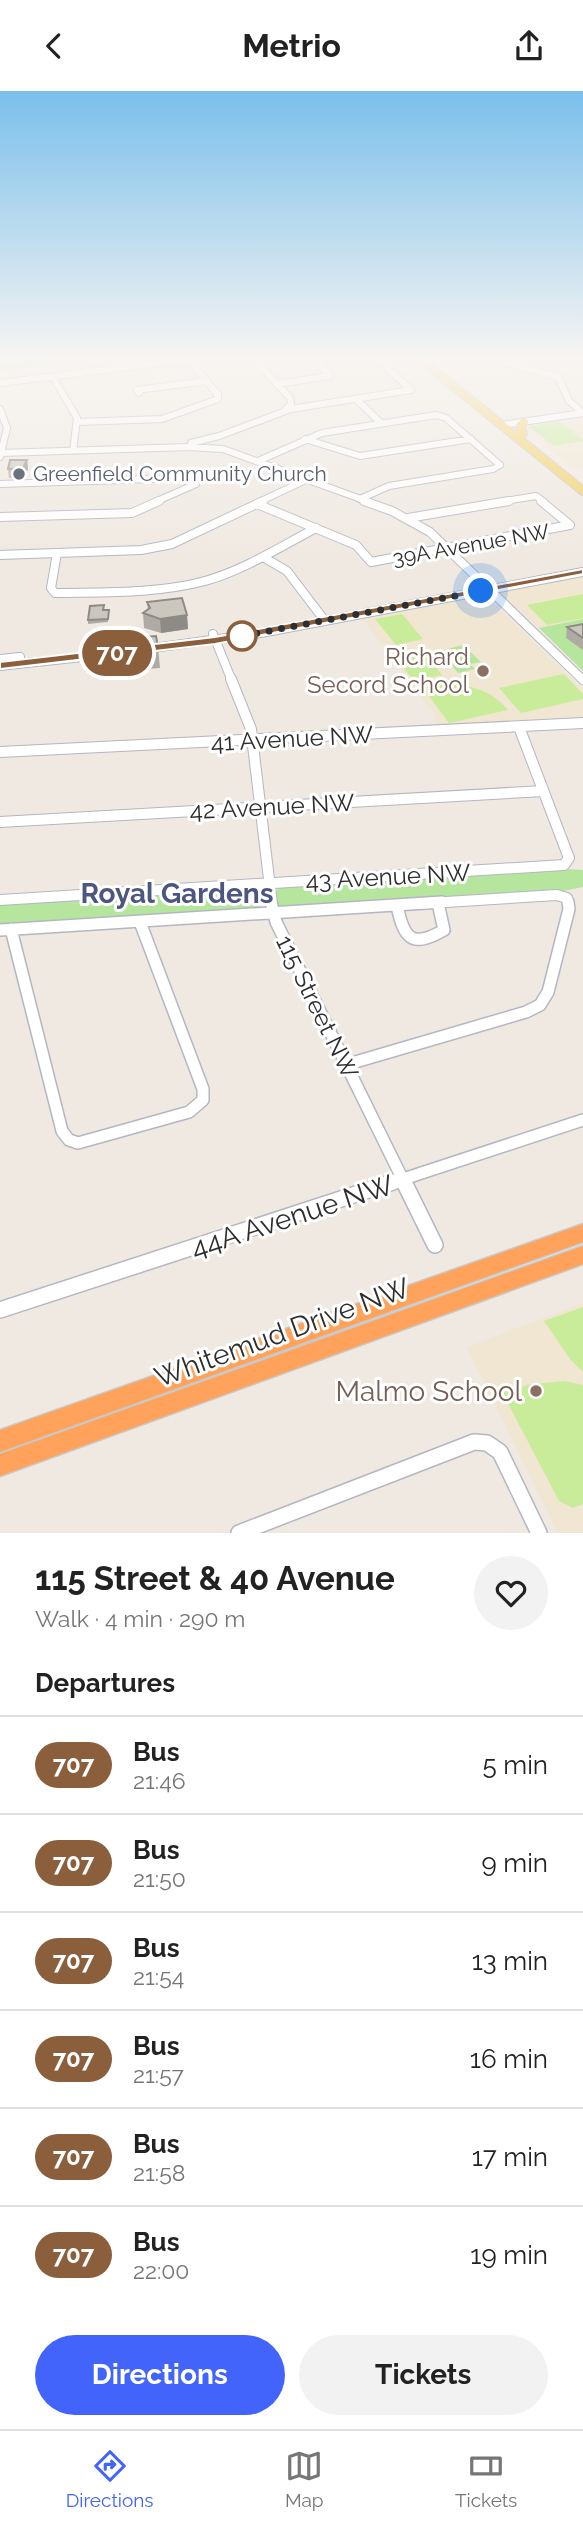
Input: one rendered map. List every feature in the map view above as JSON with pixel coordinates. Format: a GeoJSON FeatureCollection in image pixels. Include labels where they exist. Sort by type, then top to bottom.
{"type":"FeatureCollection","features":[{"type":"Feature","properties":{"kind":"highway","name":"Whitemud Drive NW"},"geometry":{"type":"LineString","coordinates":[[0,1441],[583,1233]]}},
{"type":"Feature","properties":{"kind":"highway","name":"Whitemud Drive NW"},"geometry":{"type":"LineString","coordinates":[[0,1465],[583,1255]]}},
{"type":"Feature","properties":{"kind":"main road"},"geometry":{"type":"LineString","coordinates":[[508,426],[523,434],[583,483]]}},
{"type":"Feature","properties":{"kind":"main road"},"geometry":{"type":"LineString","coordinates":[[508,426],[583,491]]}},
{"type":"Feature","properties":{"kind":"main road"},"geometry":{"type":"LineString","coordinates":[[521,426],[523,434]]}},
{"type":"Feature","properties":{"kind":"street"},"geometry":{"type":"LineString","coordinates":[[6,426],[0,454],[155,448],[223,449]]}},
{"type":"Feature","properties":{"kind":"street"},"geometry":{"type":"LineString","coordinates":[[73,451],[77,426]]}},
{"type":"Feature","properties":{"kind":"street"},"geometry":{"type":"LineString","coordinates":[[155,448],[215,437],[243,426]]}},
{"type":"Feature","properties":{"kind":"street"},"geometry":{"type":"LineString","coordinates":[[258,461],[305,439],[361,426]]}},
{"type":"Feature","properties":{"kind":"street"},"geometry":{"type":"LineString","coordinates":[[360,499],[386,487],[499,467],[455,426]]}},
{"type":"Feature","properties":{"kind":"street"},"geometry":{"type":"LineString","coordinates":[[215,437],[214,444],[223,449],[408,518],[430,532],[583,680]]}},
{"type":"Feature","properties":{"kind":"street"},"geometry":{"type":"LineString","coordinates":[[305,439],[356,456],[471,439]]}},
{"type":"Feature","properties":{"kind":"street"},"geometry":{"type":"LineString","coordinates":[[0,484],[183,478],[195,482],[192,487],[132,513],[0,517]]}},
{"type":"Feature","properties":{"kind":"street"},"geometry":{"type":"LineString","coordinates":[[0,555],[141,550],[172,544],[308,479]]}},
{"type":"Feature","properties":{"kind":"street","name":"39A Avenue NW"},"geometry":{"type":"LineString","coordinates":[[316,528],[356,545],[371,562],[570,526],[536,496],[408,518]]}},
{"type":"Feature","properties":{"kind":"street"},"geometry":{"type":"LineString","coordinates":[[257,504],[316,528]]}},
{"type":"Feature","properties":{"kind":"street"},"geometry":{"type":"LineString","coordinates":[[57,553],[51,589],[55,593],[140,591],[181,586],[223,575],[316,528]]}},
{"type":"Feature","properties":{"kind":"street"},"geometry":{"type":"LineString","coordinates":[[263,557],[287,571],[323,619]]}},
{"type":"Feature","properties":{"kind":"street"},"geometry":{"type":"LineString","coordinates":[[0,666],[214,637],[323,619],[583,569]]}},
{"type":"Feature","properties":{"kind":"street"},"geometry":{"type":"LineString","coordinates":[[0,659],[214,637]]}},
{"type":"Feature","properties":{"kind":"street","name":"115 Street NW"},"geometry":{"type":"LineString","coordinates":[[214,637],[254,740],[273,913],[287,948],[435,1245]]}},
{"type":"Feature","properties":{"kind":"street","name":"41 Avenue NW"},"geometry":{"type":"LineString","coordinates":[[0,752],[583,723]]}},
{"type":"Feature","properties":{"kind":"street"},"geometry":{"type":"LineString","coordinates":[[519,727],[543,791]]}},
{"type":"Feature","properties":{"kind":"street","name":"42 Avenue NW"},"geometry":{"type":"LineString","coordinates":[[0,822],[543,791]]}},
{"type":"Feature","properties":{"kind":"street","name":"43 Avenue NW"},"geometry":{"type":"LineString","coordinates":[[0,900],[555,866],[567,863],[569,858],[543,791]]}},
{"type":"Feature","properties":{"kind":"street","name":"43 Avenue NW"},"geometry":{"type":"LineString","coordinates":[[5,930],[565,896],[569,909],[548,992],[540,1005],[526,1012],[345,1065]]}},
{"type":"Feature","properties":{"kind":"street","name":"43 Avenue NW"},"geometry":{"type":"LineString","coordinates":[[397,906],[403,933],[410,939],[416,939],[444,930],[438,903]]}},
{"type":"Feature","properties":{"kind":"street"},"geometry":{"type":"LineString","coordinates":[[5,930],[62,1131],[73,1143],[88,1142],[189,1112],[202,1103],[203,1089],[140,922]]}},
{"type":"Feature","properties":{"kind":"street","name":"44A Avenue NW"},"geometry":{"type":"LineString","coordinates":[[0,1310],[583,1121]]}},
{"type":"Feature","properties":{"kind":"street"},"geometry":{"type":"LineString","coordinates":[[239,1533],[474,1442],[494,1446],[504,1459],[539,1533]]}},
{"type":"Feature","properties":{"kind":"shaded area"},"geometry":{"type":"Polygon","coordinates":[[[583,426],[583,467],[572,468],[525,427],[583,426]]]}},
{"type":"Feature","properties":{"kind":"shaded area"},"geometry":{"type":"Polygon","coordinates":[[[583,575],[583,619],[539,628],[501,595],[503,591],[583,575]]]}},
{"type":"Feature","properties":{"kind":"shaded area","name":"Richard Secord School"},"geometry":{"type":"Polygon","coordinates":[[[476,595],[486,597],[583,689],[583,719],[435,727],[435,715],[363,619],[476,595]]]}},
{"type":"Feature","properties":{"kind":"shaded area","name":"Malmo School"},"geometry":{"type":"Polygon","coordinates":[[[583,1303],[583,1533],[558,1533],[467,1347],[583,1303]]]}},
{"type":"Feature","properties":{"kind":"green space"},"geometry":{"type":"Polygon","coordinates":[[[529,426],[565,426],[583,439],[554,446],[529,426]]]}},
{"type":"Feature","properties":{"kind":"green space"},"geometry":{"type":"Polygon","coordinates":[[[583,594],[583,618],[547,625],[527,605],[583,594]]]}},
{"type":"Feature","properties":{"kind":"green space"},"geometry":{"type":"Polygon","coordinates":[[[402,614],[423,639],[396,645],[375,619],[402,614]]]}},
{"type":"Feature","properties":{"kind":"green space"},"geometry":{"type":"Polygon","coordinates":[[[583,619],[583,671],[539,628],[583,619]]]}},
{"type":"Feature","properties":{"kind":"green space"},"geometry":{"type":"Polygon","coordinates":[[[463,645],[481,662],[470,664],[475,669],[458,673],[440,651],[463,645]]]}},
{"type":"Feature","properties":{"kind":"green space"},"geometry":{"type":"Polygon","coordinates":[[[423,651],[442,675],[414,681],[395,657],[423,651]]]}},
{"type":"Feature","properties":{"kind":"green space"},"geometry":{"type":"Polygon","coordinates":[[[564,674],[583,694],[583,699],[521,713],[499,688],[564,674]]]}},
{"type":"Feature","properties":{"kind":"green space"},"geometry":{"type":"Polygon","coordinates":[[[439,684],[459,685],[485,692],[508,710],[449,723],[423,688],[439,684]]]}},
{"type":"Feature","properties":{"kind":"green space"},"geometry":{"type":"Polygon","coordinates":[[[583,870],[583,887],[563,891],[284,909],[277,905],[275,892],[280,887],[583,870]]]}},
{"type":"Feature","properties":{"kind":"green space"},"geometry":{"type":"Polygon","coordinates":[[[255,888],[261,893],[260,909],[0,926],[0,904],[255,888]]]}},
{"type":"Feature","properties":{"kind":"green space"},"geometry":{"type":"Polygon","coordinates":[[[583,1307],[583,1372],[570,1359],[544,1321],[583,1307]]]}},
{"type":"Feature","properties":{"kind":"green space"},"geometry":{"type":"Polygon","coordinates":[[[565,1381],[583,1385],[583,1504],[573,1508],[559,1501],[502,1392],[532,1384],[565,1381]]]}},
{"type":"Feature","properties":{"kind":"building"},"geometry":{"type":"Polygon","coordinates":[[[10,460],[27,460],[23,468],[8,469],[10,460]]]}},
{"type":"Feature","properties":{"kind":"building"},"geometry":{"type":"Polygon","coordinates":[[[182,598],[187,615],[160,619],[143,613],[150,608],[147,602],[182,598]]]}},
{"type":"Feature","properties":{"kind":"building"},"geometry":{"type":"Polygon","coordinates":[[[104,605],[103,610],[109,610],[108,619],[88,620],[90,606],[104,605]]]}},
{"type":"Feature","properties":{"kind":"building"},"geometry":{"type":"Polygon","coordinates":[[[583,624],[583,638],[567,627],[583,624]]]}},
{"type":"Feature","properties":{"kind":"building"},"geometry":{"type":"Polygon","coordinates":[[[156,636],[158,647],[117,650],[116,639],[156,636]]]}},
{"type":"Feature","properties":{"kind":"bus line","name":"707"},"geometry":{"type":"LineString","coordinates":[[0,666],[215,640],[583,572]]}},
{"type":"Feature","properties":{"kind":"place","name":"Greenfield Community Church"},"geometry":{"type":"Point","coordinates":[19,474]}},
{"type":"Feature","properties":{"kind":"place","name":"Richard Secord School"},"geometry":{"type":"Point","coordinates":[483,671]}},
{"type":"Feature","properties":{"kind":"place","name":"Malmo School"},"geometry":{"type":"Point","coordinates":[536,1391]}},
{"type":"Feature","properties":{"kind":"district","name":"Royal Gardens"},"geometry":{"type":"Point","coordinates":[177,893]}},
{"type":"Feature","properties":{"kind":"route"},"geometry":{"type":"LineString","coordinates":[[242,636],[237,637],[481,591]]}}]}
